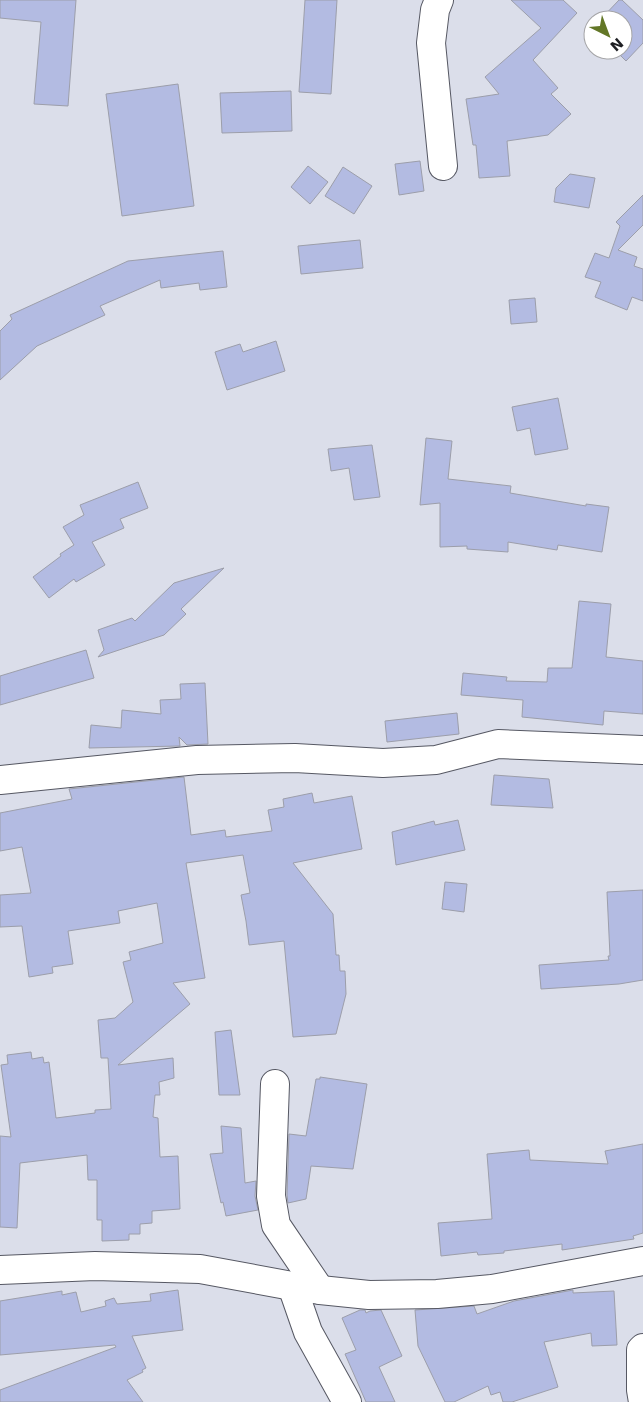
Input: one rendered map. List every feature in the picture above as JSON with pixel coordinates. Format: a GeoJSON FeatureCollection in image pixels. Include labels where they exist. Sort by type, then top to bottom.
{"type":"FeatureCollection","features":[{"type":"Feature","properties":{"kind":"street"},"geometry":{"type":"LineString","coordinates":[[439,0],[434,10],[431,43],[443,166]]}},
{"type":"Feature","properties":{"kind":"street"},"geometry":{"type":"LineString","coordinates":[[0,780],[197,760],[295,758],[383,763],[436,760],[498,744],[643,750]]}},
{"type":"Feature","properties":{"kind":"street"},"geometry":{"type":"LineString","coordinates":[[275,1084],[271,1196],[276,1225],[320,1290]]}},
{"type":"Feature","properties":{"kind":"street"},"geometry":{"type":"LineString","coordinates":[[0,1270],[95,1266],[200,1270],[292,1286],[369,1295],[437,1294],[492,1289],[643,1261]]}},
{"type":"Feature","properties":{"kind":"street"},"geometry":{"type":"LineString","coordinates":[[292,1286],[308,1332],[347,1402]]}},
{"type":"Feature","properties":{"kind":"street"},"geometry":{"type":"LineString","coordinates":[[643,1348],[641,1350],[640,1365],[643,1402]]}},
{"type":"Feature","properties":{"kind":"building"},"geometry":{"type":"Polygon","coordinates":[[[0,0],[76,0],[68,106],[34,104],[41,22],[0,18],[0,0]]]}},
{"type":"Feature","properties":{"kind":"building"},"geometry":{"type":"Polygon","coordinates":[[[305,0],[337,0],[331,94],[299,92],[305,0]]]}},
{"type":"Feature","properties":{"kind":"building"},"geometry":{"type":"Polygon","coordinates":[[[511,0],[563,0],[577,13],[533,60],[558,88],[551,94],[571,114],[548,135],[507,141],[510,176],[479,178],[476,145],[473,145],[466,99],[499,94],[485,77],[541,28],[511,0]]]}},
{"type":"Feature","properties":{"kind":"building"},"geometry":{"type":"Polygon","coordinates":[[[619,0],[622,0],[632,10],[610,10],[619,0]]]}},
{"type":"Feature","properties":{"kind":"building"},"geometry":{"type":"Polygon","coordinates":[[[633,10],[643,20],[643,43],[633,54],[633,10]]]}},
{"type":"Feature","properties":{"kind":"building"},"geometry":{"type":"Polygon","coordinates":[[[178,84],[194,206],[122,216],[106,94],[178,84]]]}},
{"type":"Feature","properties":{"kind":"building"},"geometry":{"type":"Polygon","coordinates":[[[291,91],[292,131],[222,133],[220,93],[291,91]]]}},
{"type":"Feature","properties":{"kind":"building"},"geometry":{"type":"Polygon","coordinates":[[[420,161],[424,191],[399,195],[395,164],[420,161]]]}},
{"type":"Feature","properties":{"kind":"building"},"geometry":{"type":"Polygon","coordinates":[[[308,166],[328,182],[310,204],[291,187],[308,166]]]}},
{"type":"Feature","properties":{"kind":"building"},"geometry":{"type":"Polygon","coordinates":[[[343,167],[372,186],[354,214],[325,196],[343,167]]]}},
{"type":"Feature","properties":{"kind":"building"},"geometry":{"type":"Polygon","coordinates":[[[570,174],[595,178],[589,208],[554,202],[556,188],[570,174]]]}},
{"type":"Feature","properties":{"kind":"building"},"geometry":{"type":"Polygon","coordinates":[[[643,195],[643,225],[618,250],[637,257],[634,266],[643,269],[643,301],[632,297],[627,310],[595,297],[601,282],[585,277],[595,253],[609,258],[620,226],[616,222],[643,195]]]}},
{"type":"Feature","properties":{"kind":"building"},"geometry":{"type":"Polygon","coordinates":[[[360,240],[363,268],[301,274],[298,246],[360,240]]]}},
{"type":"Feature","properties":{"kind":"building"},"geometry":{"type":"Polygon","coordinates":[[[223,251],[227,287],[200,290],[199,283],[161,288],[160,280],[100,306],[105,315],[37,346],[0,380],[0,331],[12,319],[10,315],[128,261],[223,251]]]}},
{"type":"Feature","properties":{"kind":"building"},"geometry":{"type":"Polygon","coordinates":[[[535,298],[537,322],[511,324],[509,300],[535,298]]]}},
{"type":"Feature","properties":{"kind":"building"},"geometry":{"type":"Polygon","coordinates":[[[276,341],[285,371],[227,390],[215,352],[240,344],[243,352],[276,341]]]}},
{"type":"Feature","properties":{"kind":"building"},"geometry":{"type":"Polygon","coordinates":[[[558,398],[568,449],[535,455],[530,428],[517,431],[512,407],[558,398]]]}},
{"type":"Feature","properties":{"kind":"building"},"geometry":{"type":"Polygon","coordinates":[[[426,438],[452,441],[448,479],[511,486],[510,493],[586,506],[586,504],[609,507],[602,552],[558,545],[557,550],[508,542],[508,552],[467,549],[467,546],[440,547],[440,503],[420,505],[426,438]]]}},
{"type":"Feature","properties":{"kind":"building"},"geometry":{"type":"Polygon","coordinates":[[[372,445],[380,497],[354,500],[349,468],[331,471],[328,449],[372,445]]]}},
{"type":"Feature","properties":{"kind":"building"},"geometry":{"type":"Polygon","coordinates":[[[138,482],[148,508],[120,519],[124,528],[92,542],[105,565],[76,582],[74,579],[49,598],[33,577],[61,556],[60,554],[74,545],[63,527],[84,515],[80,505],[138,482]]]}},
{"type":"Feature","properties":{"kind":"building"},"geometry":{"type":"Polygon","coordinates":[[[224,568],[181,609],[186,614],[164,635],[98,657],[104,650],[98,630],[132,618],[135,621],[174,583],[224,568]]]}},
{"type":"Feature","properties":{"kind":"building"},"geometry":{"type":"Polygon","coordinates":[[[579,601],[611,604],[606,657],[643,661],[643,714],[604,711],[603,725],[522,717],[523,700],[461,695],[463,673],[507,677],[506,681],[547,682],[548,668],[572,668],[579,601]]]}},
{"type":"Feature","properties":{"kind":"building"},"geometry":{"type":"Polygon","coordinates":[[[86,650],[94,678],[0,705],[0,676],[86,650]]]}},
{"type":"Feature","properties":{"kind":"building"},"geometry":{"type":"Polygon","coordinates":[[[205,683],[208,744],[187,745],[179,737],[180,746],[89,748],[91,725],[121,728],[122,710],[161,714],[160,700],[181,699],[180,684],[205,683]]]}},
{"type":"Feature","properties":{"kind":"building"},"geometry":{"type":"Polygon","coordinates":[[[457,713],[459,734],[387,742],[385,721],[457,713]]]}},
{"type":"Feature","properties":{"kind":"building"},"geometry":{"type":"Polygon","coordinates":[[[494,775],[549,779],[553,808],[491,805],[494,775]]]}},
{"type":"Feature","properties":{"kind":"building"},"geometry":{"type":"Polygon","coordinates":[[[184,777],[191,835],[225,830],[226,837],[272,831],[268,810],[284,807],[283,799],[312,793],[314,803],[352,796],[362,849],[293,863],[333,914],[336,955],[339,955],[340,971],[345,971],[346,994],[336,1034],[293,1037],[284,941],[249,945],[241,895],[250,893],[243,855],[186,863],[205,978],[173,983],[190,1004],[118,1065],[173,1058],[174,1078],[159,1082],[160,1095],[155,1095],[153,1117],[158,1118],[160,1157],[178,1156],[180,1209],[152,1211],[152,1223],[140,1224],[140,1234],[129,1234],[129,1240],[102,1241],[102,1220],[97,1220],[97,1180],[88,1180],[87,1155],[20,1163],[17,1228],[0,1227],[0,1136],[11,1137],[1,1065],[8,1064],[7,1055],[31,1052],[32,1059],[43,1057],[44,1063],[49,1062],[56,1118],[95,1113],[95,1110],[111,1109],[108,1058],[101,1058],[98,1020],[115,1018],[133,1002],[123,962],[131,960],[129,952],[163,943],[157,903],[118,911],[120,923],[68,931],[73,964],[52,967],[53,973],[29,977],[22,926],[0,927],[0,895],[31,893],[22,847],[0,851],[0,813],[72,799],[69,789],[184,777]]]}},
{"type":"Feature","properties":{"kind":"building"},"geometry":{"type":"Polygon","coordinates":[[[458,820],[465,850],[396,865],[392,832],[434,821],[435,825],[458,820]]]}},
{"type":"Feature","properties":{"kind":"building"},"geometry":{"type":"Polygon","coordinates":[[[445,882],[467,884],[464,912],[442,909],[445,882]]]}},
{"type":"Feature","properties":{"kind":"building"},"geometry":{"type":"Polygon","coordinates":[[[643,890],[643,980],[619,984],[541,989],[539,965],[609,960],[607,892],[643,890]]]}},
{"type":"Feature","properties":{"kind":"building"},"geometry":{"type":"Polygon","coordinates":[[[231,1030],[240,1095],[219,1095],[215,1032],[231,1030]]]}},
{"type":"Feature","properties":{"kind":"building"},"geometry":{"type":"Polygon","coordinates":[[[320,1077],[367,1084],[353,1169],[311,1166],[306,1199],[288,1203],[289,1134],[306,1136],[316,1079],[320,1079],[320,1077]]]}},
{"type":"Feature","properties":{"kind":"building"},"geometry":{"type":"Polygon","coordinates":[[[221,1126],[241,1128],[245,1183],[256,1181],[255,1196],[258,1210],[226,1216],[223,1202],[221,1203],[210,1154],[223,1153],[221,1126]]]}},
{"type":"Feature","properties":{"kind":"building"},"geometry":{"type":"Polygon","coordinates":[[[643,1144],[643,1233],[633,1236],[634,1239],[562,1250],[562,1244],[504,1251],[504,1253],[478,1255],[477,1252],[441,1256],[438,1223],[492,1219],[487,1154],[529,1150],[530,1160],[608,1164],[605,1151],[643,1144]]]}},
{"type":"Feature","properties":{"kind":"building"},"geometry":{"type":"Polygon","coordinates":[[[178,1290],[183,1330],[132,1336],[146,1368],[142,1370],[143,1372],[127,1380],[143,1402],[0,1402],[0,1390],[116,1347],[115,1345],[0,1355],[0,1301],[62,1291],[62,1295],[76,1292],[81,1312],[106,1306],[105,1301],[114,1298],[117,1304],[151,1301],[150,1294],[178,1290]]]}},
{"type":"Feature","properties":{"kind":"building"},"geometry":{"type":"Polygon","coordinates":[[[573,1290],[573,1293],[614,1291],[617,1345],[592,1346],[591,1333],[544,1342],[558,1387],[512,1402],[503,1402],[500,1392],[491,1395],[488,1386],[454,1402],[445,1402],[418,1346],[415,1310],[474,1306],[477,1314],[514,1301],[573,1290]]]}},
{"type":"Feature","properties":{"kind":"building"},"geometry":{"type":"Polygon","coordinates":[[[360,1310],[365,1310],[366,1313],[381,1310],[402,1356],[379,1367],[395,1402],[366,1402],[345,1354],[356,1350],[342,1318],[360,1310]]]}}]}
